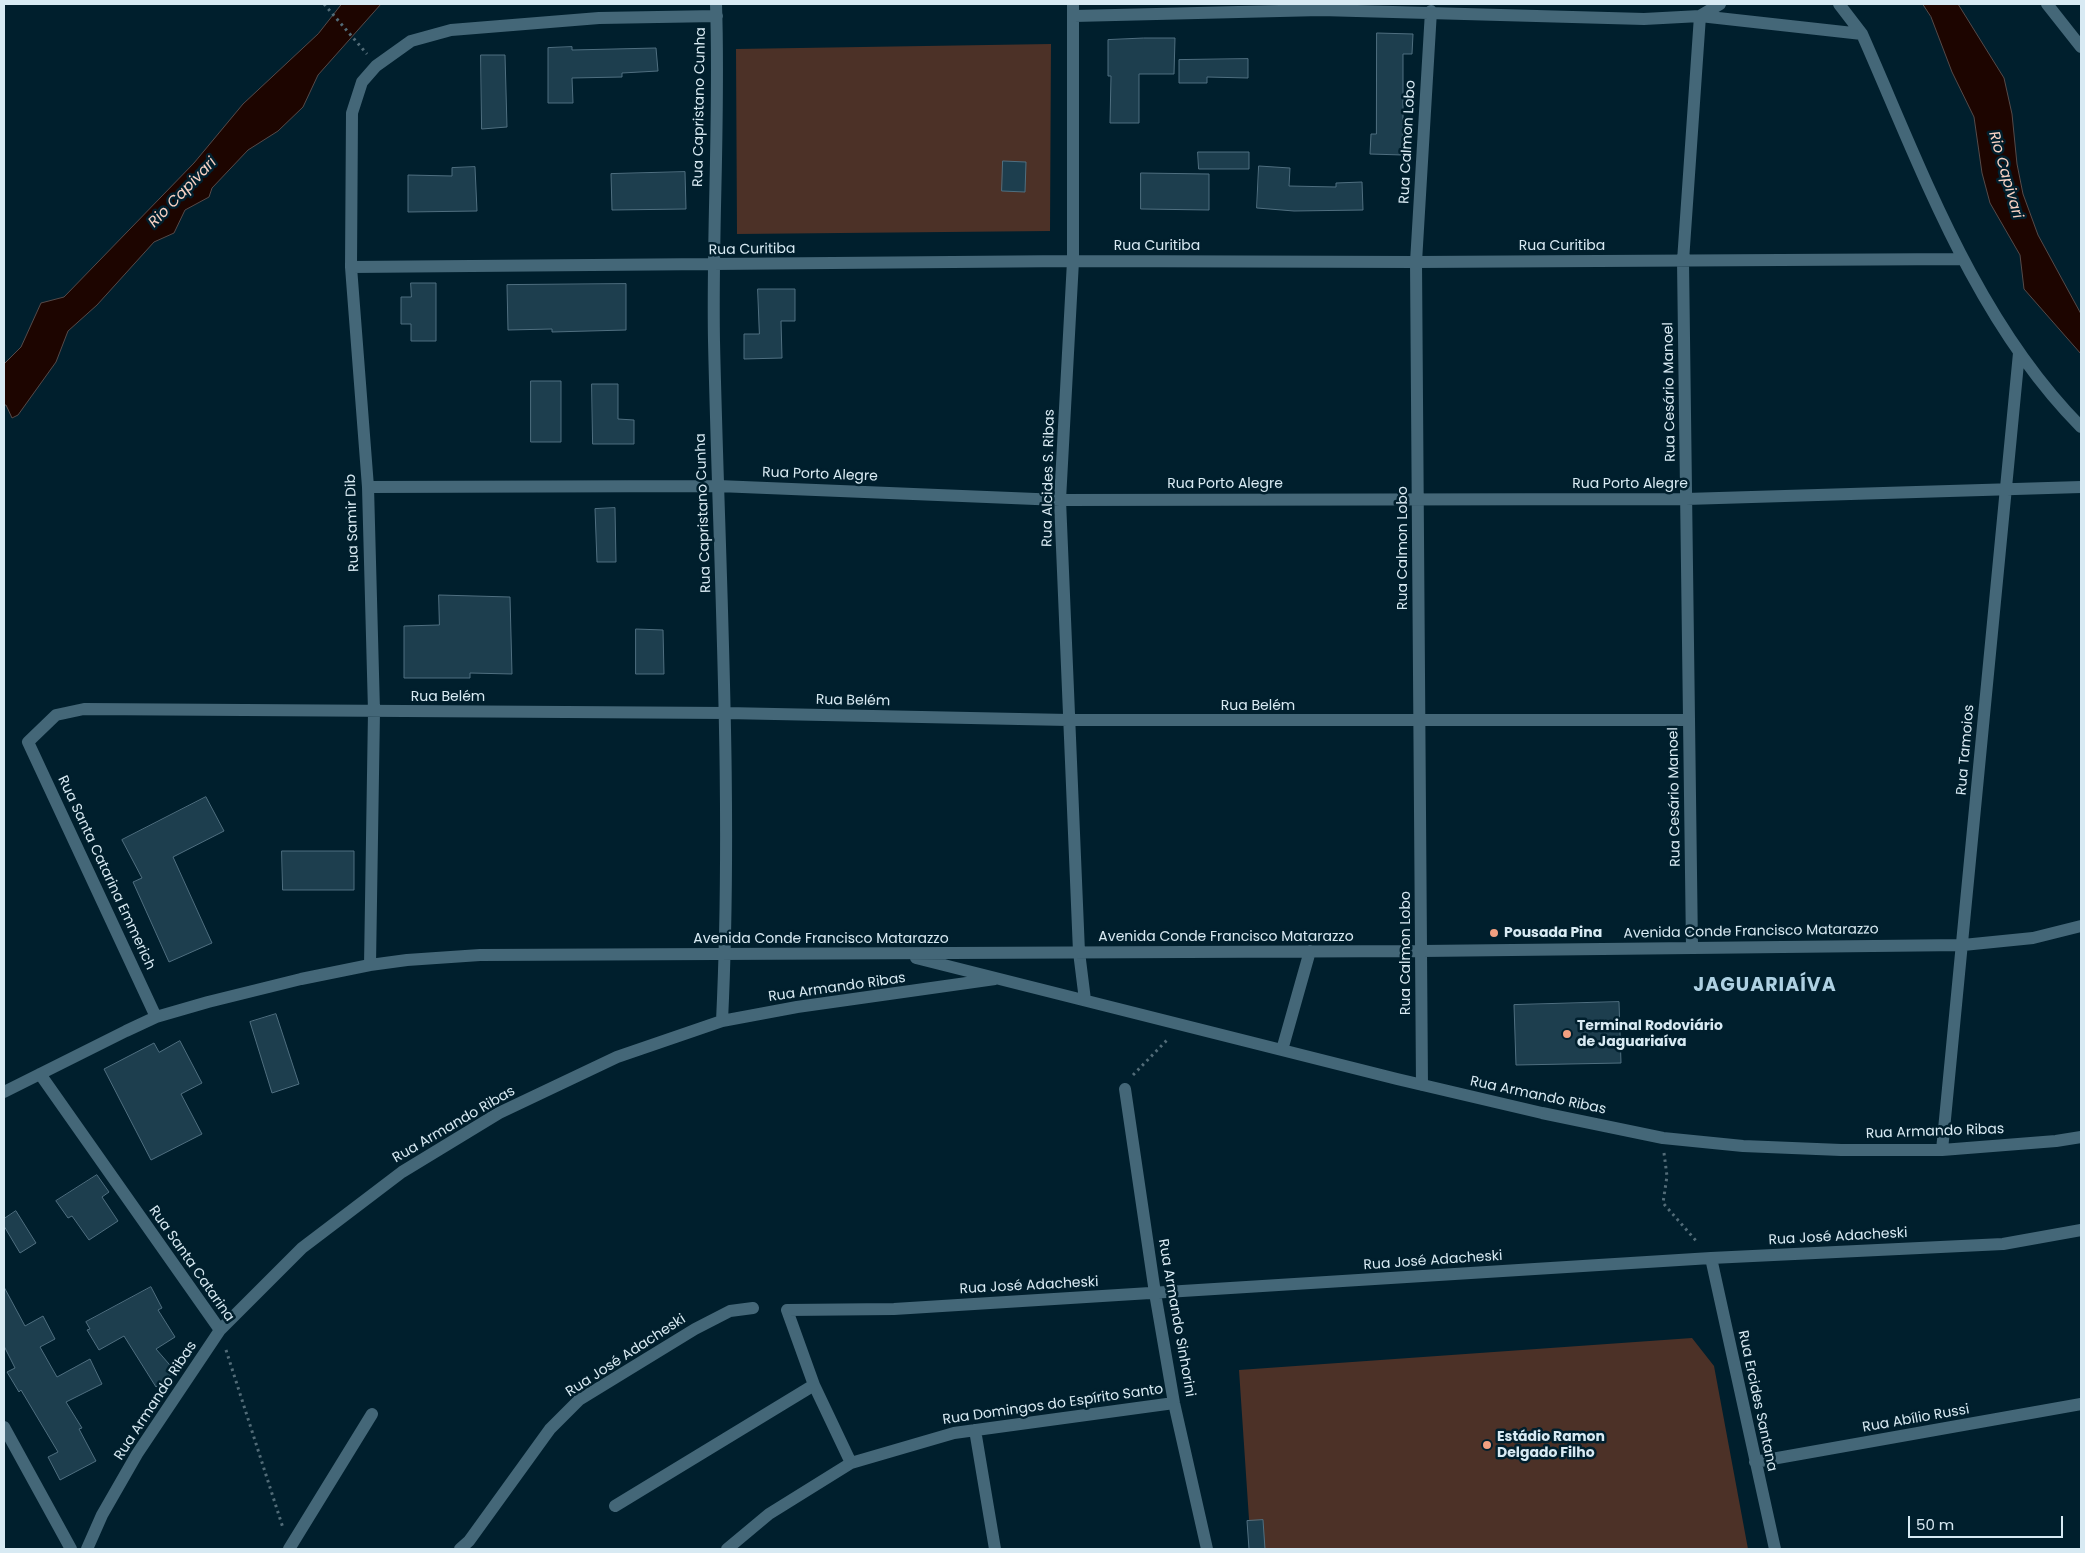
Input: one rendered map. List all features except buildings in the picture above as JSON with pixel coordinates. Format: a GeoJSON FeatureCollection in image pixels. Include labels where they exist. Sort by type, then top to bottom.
{"type":"FeatureCollection","features":[{"type":"Feature","properties":{"kind":"street"},"geometry":{"type":"LineString","coordinates":[[1700,16],[1720,4]]}},
{"type":"Feature","properties":{"kind":"street"},"geometry":{"type":"LineString","coordinates":[[1839,4],[1862,34],[1963,258],[2019,353],[2051,396],[2081,427]]}},
{"type":"Feature","properties":{"kind":"street"},"geometry":{"type":"LineString","coordinates":[[2047,4],[2081,47]]}},
{"type":"Feature","properties":{"kind":"street","name":"Rua Samir Dib"},"geometry":{"type":"LineString","coordinates":[[370,965],[374,711],[368,487],[351,267],[352,113],[362,82],[387,58],[411,41],[451,30],[716,10]]}},
{"type":"Feature","properties":{"kind":"street","name":"Rua Capristano Cunha"},"geometry":{"type":"LineString","coordinates":[[716,10],[713,265],[726,713],[725,955],[722,1021]]}},
{"type":"Feature","properties":{"kind":"street"},"geometry":{"type":"LineString","coordinates":[[1073,10],[1431,11],[1644,18],[1700,16],[1862,34]]}},
{"type":"Feature","properties":{"kind":"street","name":"Rua Alcides S. Ribas"},"geometry":{"type":"LineString","coordinates":[[1073,10],[1073,261],[1060,500],[1079,952],[1085,1000]]}},
{"type":"Feature","properties":{"kind":"street","name":"Rua Calmon Lobo"},"geometry":{"type":"LineString","coordinates":[[1422,1085],[1416,262],[1431,11]]}},
{"type":"Feature","properties":{"kind":"street","name":"Rua Cesário Manoel"},"geometry":{"type":"LineString","coordinates":[[1692,948],[1683,261],[1700,16]]}},
{"type":"Feature","properties":{"kind":"street","name":"Rua Curitiba"},"geometry":{"type":"LineString","coordinates":[[351,267],[1073,261],[1416,262],[1963,258]]}},
{"type":"Feature","properties":{"kind":"street","name":"Rua Tamoios"},"geometry":{"type":"LineString","coordinates":[[1942,1150],[1963,945],[2004,490],[2019,353]]}},
{"type":"Feature","properties":{"kind":"street","name":"Rua Porto Alegre"},"geometry":{"type":"LineString","coordinates":[[368,487],[718,486],[1060,500],[1686,499],[2081,487]]}},
{"type":"Feature","properties":{"kind":"street","name":"Rua Belém"},"geometry":{"type":"LineString","coordinates":[[28,742],[56,715],[84,709],[726,713],[1068,720],[1689,720]]}},
{"type":"Feature","properties":{"kind":"street","name":"Rua Santa Catarina Emmerich"},"geometry":{"type":"LineString","coordinates":[[28,742],[156,1018]]}},
{"type":"Feature","properties":{"kind":"street","name":"Avenida Conde Francisco Matarazzo"},"geometry":{"type":"LineString","coordinates":[[4,1092],[156,1018],[301,979],[370,965],[407,960],[480,955],[1422,951],[1963,945],[2033,938],[2081,926]]}},
{"type":"Feature","properties":{"kind":"street"},"geometry":{"type":"LineString","coordinates":[[1282,1050],[1310,951]]}},
{"type":"Feature","properties":{"kind":"street","name":"Rua Armando Ribas"},"geometry":{"type":"LineString","coordinates":[[899,953],[1422,1085],[1542,1113],[1663,1138],[1743,1146],[1841,1150],[1942,1150],[2056,1141],[2081,1137]]}},
{"type":"Feature","properties":{"kind":"street","name":"Rua Armando Ribas"},"geometry":{"type":"LineString","coordinates":[[86,1549],[102,1515],[138,1454],[220,1330],[302,1248],[402,1172],[499,1113],[617,1057],[722,1021],[797,1007],[1000,979]]}},
{"type":"Feature","properties":{"kind":"street","name":"Rua Santa Catarina"},"geometry":{"type":"LineString","coordinates":[[40,1074],[220,1330]]}},
{"type":"Feature","properties":{"kind":"street","name":"Rua Armando Sinhorini"},"geometry":{"type":"LineString","coordinates":[[1125,1089],[1155,1293],[1174,1402],[1207,1549]]}},
{"type":"Feature","properties":{"kind":"street","name":"Rua José Adacheski"},"geometry":{"type":"LineString","coordinates":[[814,1385],[787,1310],[846,1311],[1712,1258],[2003,1244],[2081,1230]]}},
{"type":"Feature","properties":{"kind":"street","name":"Rua Ercides Santana"},"geometry":{"type":"LineString","coordinates":[[1712,1258],[1775,1549]]}},
{"type":"Feature","properties":{"kind":"street","name":"Rua José Adacheski"},"geometry":{"type":"LineString","coordinates":[[460,1549],[469,1541],[550,1429],[579,1400],[695,1329],[730,1311],[753,1308]]}},
{"type":"Feature","properties":{"kind":"street"},"geometry":{"type":"LineString","coordinates":[[615,1506],[814,1385],[852,1463]]}},
{"type":"Feature","properties":{"kind":"street","name":"Rua Domingos do Espírito Santo"},"geometry":{"type":"LineString","coordinates":[[727,1549],[769,1514],[852,1463],[954,1433],[1174,1402]]}},
{"type":"Feature","properties":{"kind":"street","name":"Rua Abílio Russi"},"geometry":{"type":"LineString","coordinates":[[1755,1462],[2081,1404]]}},
{"type":"Feature","properties":{"kind":"street"},"geometry":{"type":"LineString","coordinates":[[290,1549],[372,1414]]}},
{"type":"Feature","properties":{"kind":"street"},"geometry":{"type":"LineString","coordinates":[[5,1430],[71,1549]]}},
{"type":"Feature","properties":{"kind":"street"},"geometry":{"type":"LineString","coordinates":[[975,1430],[995,1549]]}},
{"type":"Feature","properties":{"kind":"path"},"geometry":{"type":"LineString","coordinates":[[324,4],[354,38]]}},
{"type":"Feature","properties":{"kind":"path"},"geometry":{"type":"LineString","coordinates":[[1125,1089],[1127,1081],[1182,1025]]}},
{"type":"Feature","properties":{"kind":"path"},"geometry":{"type":"LineString","coordinates":[[1663,1138],[1667,1176],[1663,1203],[1712,1258]]}},
{"type":"Feature","properties":{"kind":"path","name":"Rua Santa Catarina"},"geometry":{"type":"LineString","coordinates":[[220,1330],[233,1378],[290,1549]]}},
{"type":"Feature","properties":{"kind":"shaded area"},"geometry":{"type":"Polygon","coordinates":[[[1051,44],[1050,231],[737,234],[736,49],[1051,44]]]}},
{"type":"Feature","properties":{"kind":"shaded area","name":"Estádio Ramon Delgado Filho"},"geometry":{"type":"Polygon","coordinates":[[[1692,1338],[1714,1366],[1748,1549],[1251,1549],[1239,1370],[1692,1338]]]}},
{"type":"Feature","properties":{"kind":"water","name":"Rio Capivari"},"geometry":{"type":"Polygon","coordinates":[[[342,4],[381,4],[318,75],[303,107],[278,131],[248,150],[212,188],[209,197],[185,210],[174,233],[154,242],[97,305],[68,331],[56,362],[18,415],[12,418],[6,405],[4,405],[4,364],[21,347],[41,303],[64,297],[194,163],[243,104],[318,34],[342,4]]]}},
{"type":"Feature","properties":{"kind":"water","name":"Rio Capivari"},"geometry":{"type":"Polygon","coordinates":[[[1923,4],[1958,4],[2004,78],[2012,114],[2017,164],[2023,194],[2038,235],[2081,314],[2081,354],[2024,289],[2020,255],[1990,203],[1982,173],[1974,117],[1952,72],[1931,17],[1923,4]]]}},
{"type":"Feature","properties":{"kind":"place","name":"Pousada Pina"},"geometry":{"type":"Point","coordinates":[1494,933]}},
{"type":"Feature","properties":{"kind":"place","name":"Terminal Rodoviário de Jaguariaíva"},"geometry":{"type":"Point","coordinates":[1567,1034]}},
{"type":"Feature","properties":{"kind":"place","name":"Estádio Ramon Delgado Filho"},"geometry":{"type":"Point","coordinates":[1487,1445]}},
{"type":"Feature","properties":{"kind":"district","name":"JAGUARIAÍVA"},"geometry":{"type":"Point","coordinates":[1765,986]}}]}
